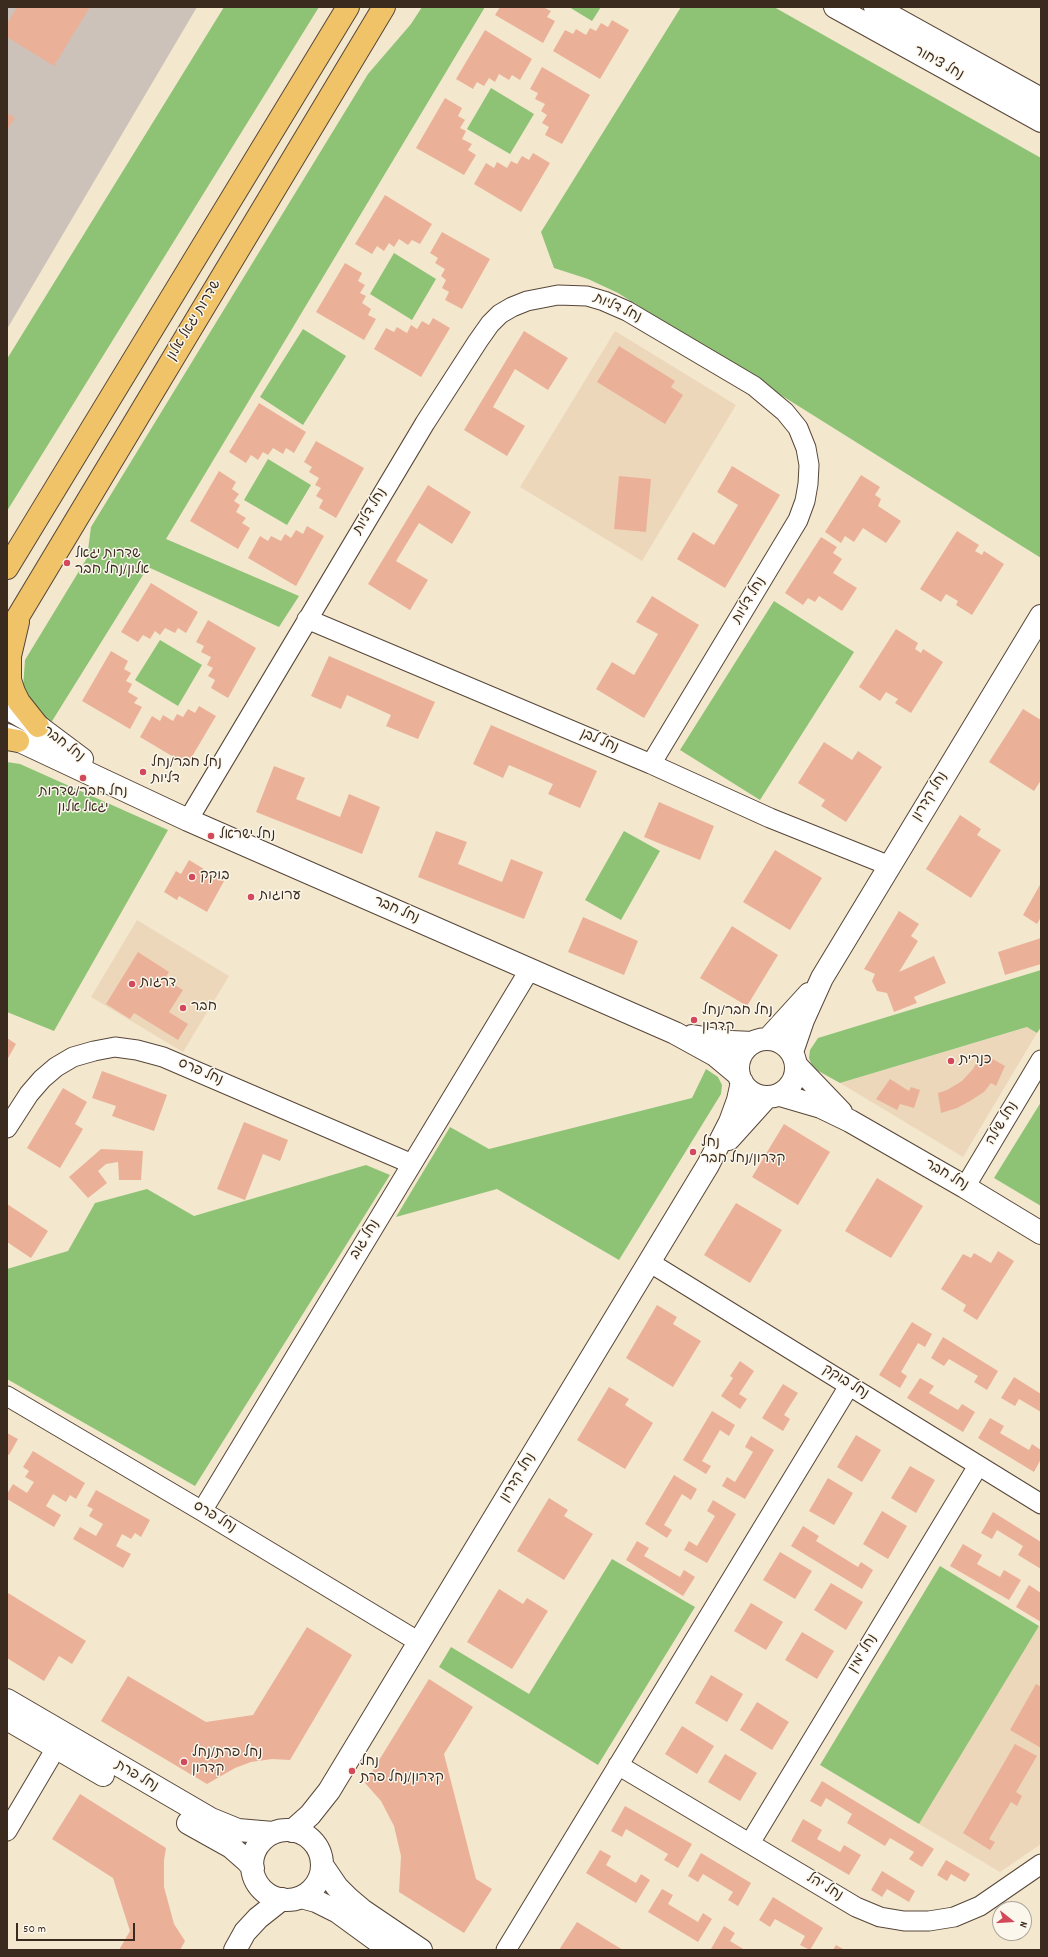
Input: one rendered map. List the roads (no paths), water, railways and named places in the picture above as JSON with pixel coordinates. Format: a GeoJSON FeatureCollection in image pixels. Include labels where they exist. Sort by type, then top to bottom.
{"type":"FeatureCollection","features":[{"type":"Feature","properties":{"kind":"highway"},"geometry":{"type":"LineString","coordinates":[[7,568],[348,7]]}},
{"type":"Feature","properties":{"kind":"highway","name":"שדרות יגאל אלון"},"geometry":{"type":"LineString","coordinates":[[7,635],[384,7]]}},
{"type":"Feature","properties":{"kind":"highway"},"geometry":{"type":"LineString","coordinates":[[22,610],[10,656],[10,680],[19,702],[38,726]]}},
{"type":"Feature","properties":{"kind":"street","name":"נחל ציחור"},"geometry":{"type":"LineString","coordinates":[[835,7],[1041,121]]}},
{"type":"Feature","properties":{"kind":"street","name":"נחל ציחור"},"geometry":{"type":"LineString","coordinates":[[875,7],[1041,99]]}},
{"type":"Feature","properties":{"kind":"street","name":"נחל דליות"},"geometry":{"type":"LineString","coordinates":[[188,820],[425,423],[490,324],[500,314],[512,307],[543,297],[581,295],[604,301],[627,311],[754,386],[770,398],[785,412],[798,428],[806,448],[809,465],[805,501],[787,540],[651,764]]}},
{"type":"Feature","properties":{"kind":"street","name":"נחל קדרון"},"geometry":{"type":"LineString","coordinates":[[794,1059],[803,1020],[822,978],[1041,616]]}},
{"type":"Feature","properties":{"kind":"street","name":"נחל לבן"},"geometry":{"type":"LineString","coordinates":[[307,619],[651,764],[770,818],[890,866]]}},
{"type":"Feature","properties":{"kind":"street","name":"נחל חבר"},"geometry":{"type":"LineString","coordinates":[[7,708],[38,726],[118,786]]}},
{"type":"Feature","properties":{"kind":"street","name":"נחל חבר"},"geometry":{"type":"LineString","coordinates":[[11,738],[118,786],[188,820],[675,1033],[715,1055],[740,1079]]}},
{"type":"Feature","properties":{"kind":"street","name":"נחל גוב"},"geometry":{"type":"LineString","coordinates":[[202,1511],[530,969]]}},
{"type":"Feature","properties":{"kind":"street","name":"נחל קדרון"},"geometry":{"type":"LineString","coordinates":[[760,1041],[822,978]]}},
{"type":"Feature","properties":{"kind":"street","name":"נחל חבר"},"geometry":{"type":"LineString","coordinates":[[675,1033],[712,1040],[760,1041]]}},
{"type":"Feature","properties":{"kind":"street"},"geometry":{"type":"LineString","coordinates":[[760,1041],[782,1043],[794,1059],[796,1072],[791,1085],[773,1096],[752,1093],[740,1079],[739,1060],[747,1047],[760,1041]]}},
{"type":"Feature","properties":{"kind":"street","name":"נחל פרס"},"geometry":{"type":"LineString","coordinates":[[7,1128],[29,1094],[56,1067],[73,1057],[94,1051],[115,1048],[137,1050],[163,1057],[412,1164]]}},
{"type":"Feature","properties":{"kind":"street","name":"נחל חבר"},"geometry":{"type":"LineString","coordinates":[[794,1059],[850,1122]]}},
{"type":"Feature","properties":{"kind":"street","name":"נחל שילה"},"geometry":{"type":"LineString","coordinates":[[965,1187],[1041,1060]]}},
{"type":"Feature","properties":{"kind":"street","name":"נחל קדרון"},"geometry":{"type":"LineString","coordinates":[[283,1832],[310,1815],[329,1791],[708,1165],[730,1122],[738,1100],[740,1079]]}},
{"type":"Feature","properties":{"kind":"street","name":"נחל חבר"},"geometry":{"type":"LineString","coordinates":[[773,1096],[821,1107],[965,1187],[1041,1233]]}},
{"type":"Feature","properties":{"kind":"street","name":"נחל קדרון"},"geometry":{"type":"LineString","coordinates":[[708,1165],[773,1096]]}},
{"type":"Feature","properties":{"kind":"street","name":"נחל בוקק"},"geometry":{"type":"LineString","coordinates":[[650,1262],[1041,1504]]}},
{"type":"Feature","properties":{"kind":"street"},"geometry":{"type":"LineString","coordinates":[[506,1950],[849,1386]]}},
{"type":"Feature","properties":{"kind":"street","name":"נחל פרס"},"geometry":{"type":"LineString","coordinates":[[7,1396],[202,1511],[419,1642]]}},
{"type":"Feature","properties":{"kind":"street","name":"נחל ימין"},"geometry":{"type":"LineString","coordinates":[[750,1843],[978,1466]]}},
{"type":"Feature","properties":{"kind":"street","name":"נחל פרת"},"geometry":{"type":"LineString","coordinates":[[7,1700],[211,1820],[238,1830],[283,1832]]}},
{"type":"Feature","properties":{"kind":"street","name":"נחל פרת"},"geometry":{"type":"LineString","coordinates":[[7,1719],[231,1848],[247,1860],[255,1874]]}},
{"type":"Feature","properties":{"kind":"street"},"geometry":{"type":"LineString","coordinates":[[7,1831],[56,1748]]}},
{"type":"Feature","properties":{"kind":"street","name":"נחל יהל"},"geometry":{"type":"LineString","coordinates":[[618,1765],[856,1907],[880,1917],[904,1921],[929,1921],[954,1917],[973,1909],[1041,1864]]}},
{"type":"Feature","properties":{"kind":"street","name":"נחל קדרון"},"geometry":{"type":"LineString","coordinates":[[320,1857],[318,1833],[322,1812],[329,1791]]}},
{"type":"Feature","properties":{"kind":"street"},"geometry":{"type":"LineString","coordinates":[[240,1941],[254,1900],[254,1857],[257,1848],[266,1838],[283,1832],[309,1838],[337,1887],[362,1910],[421,1950]]}},
{"type":"Feature","properties":{"kind":"street"},"geometry":{"type":"LineString","coordinates":[[240,1941],[258,1918],[291,1898],[310,1891],[321,1875],[320,1857]]}},
{"type":"Feature","properties":{"kind":"street"},"geometry":{"type":"LineString","coordinates":[[255,1874],[269,1894],[316,1901],[338,1912],[390,1950]]}},
{"type":"Feature","properties":{"kind":"place","name":"שדרות יגאל אלון/נחל חבר"},"geometry":{"type":"Point","coordinates":[67,563]}},
{"type":"Feature","properties":{"kind":"place","name":"נחל חבר/נחל דליות"},"geometry":{"type":"Point","coordinates":[143,772]}},
{"type":"Feature","properties":{"kind":"place","name":"נחל חבר/שדרות יגאל אלון"},"geometry":{"type":"Point","coordinates":[83,778]}},
{"type":"Feature","properties":{"kind":"place","name":"נחל ישראל"},"geometry":{"type":"Point","coordinates":[211,836]}},
{"type":"Feature","properties":{"kind":"place","name":"בוקק"},"geometry":{"type":"Point","coordinates":[192,877]}},
{"type":"Feature","properties":{"kind":"place","name":"ערוגות"},"geometry":{"type":"Point","coordinates":[251,897]}},
{"type":"Feature","properties":{"kind":"place","name":"דרגות"},"geometry":{"type":"Point","coordinates":[132,984]}},
{"type":"Feature","properties":{"kind":"place","name":"חבר"},"geometry":{"type":"Point","coordinates":[183,1008]}},
{"type":"Feature","properties":{"kind":"place","name":"נחל חבר/נחל קדרון"},"geometry":{"type":"Point","coordinates":[694,1020]}},
{"type":"Feature","properties":{"kind":"place","name":"כנרית"},"geometry":{"type":"Point","coordinates":[951,1061]}},
{"type":"Feature","properties":{"kind":"place","name":"נחל קדרון/נחל חבר"},"geometry":{"type":"Point","coordinates":[693,1152]}},
{"type":"Feature","properties":{"kind":"place","name":"נחל פרת/נחל קדרון"},"geometry":{"type":"Point","coordinates":[184,1762]}},
{"type":"Feature","properties":{"kind":"place","name":"נחל קדרון/נחל פרת"},"geometry":{"type":"Point","coordinates":[352,1771]}}]}
